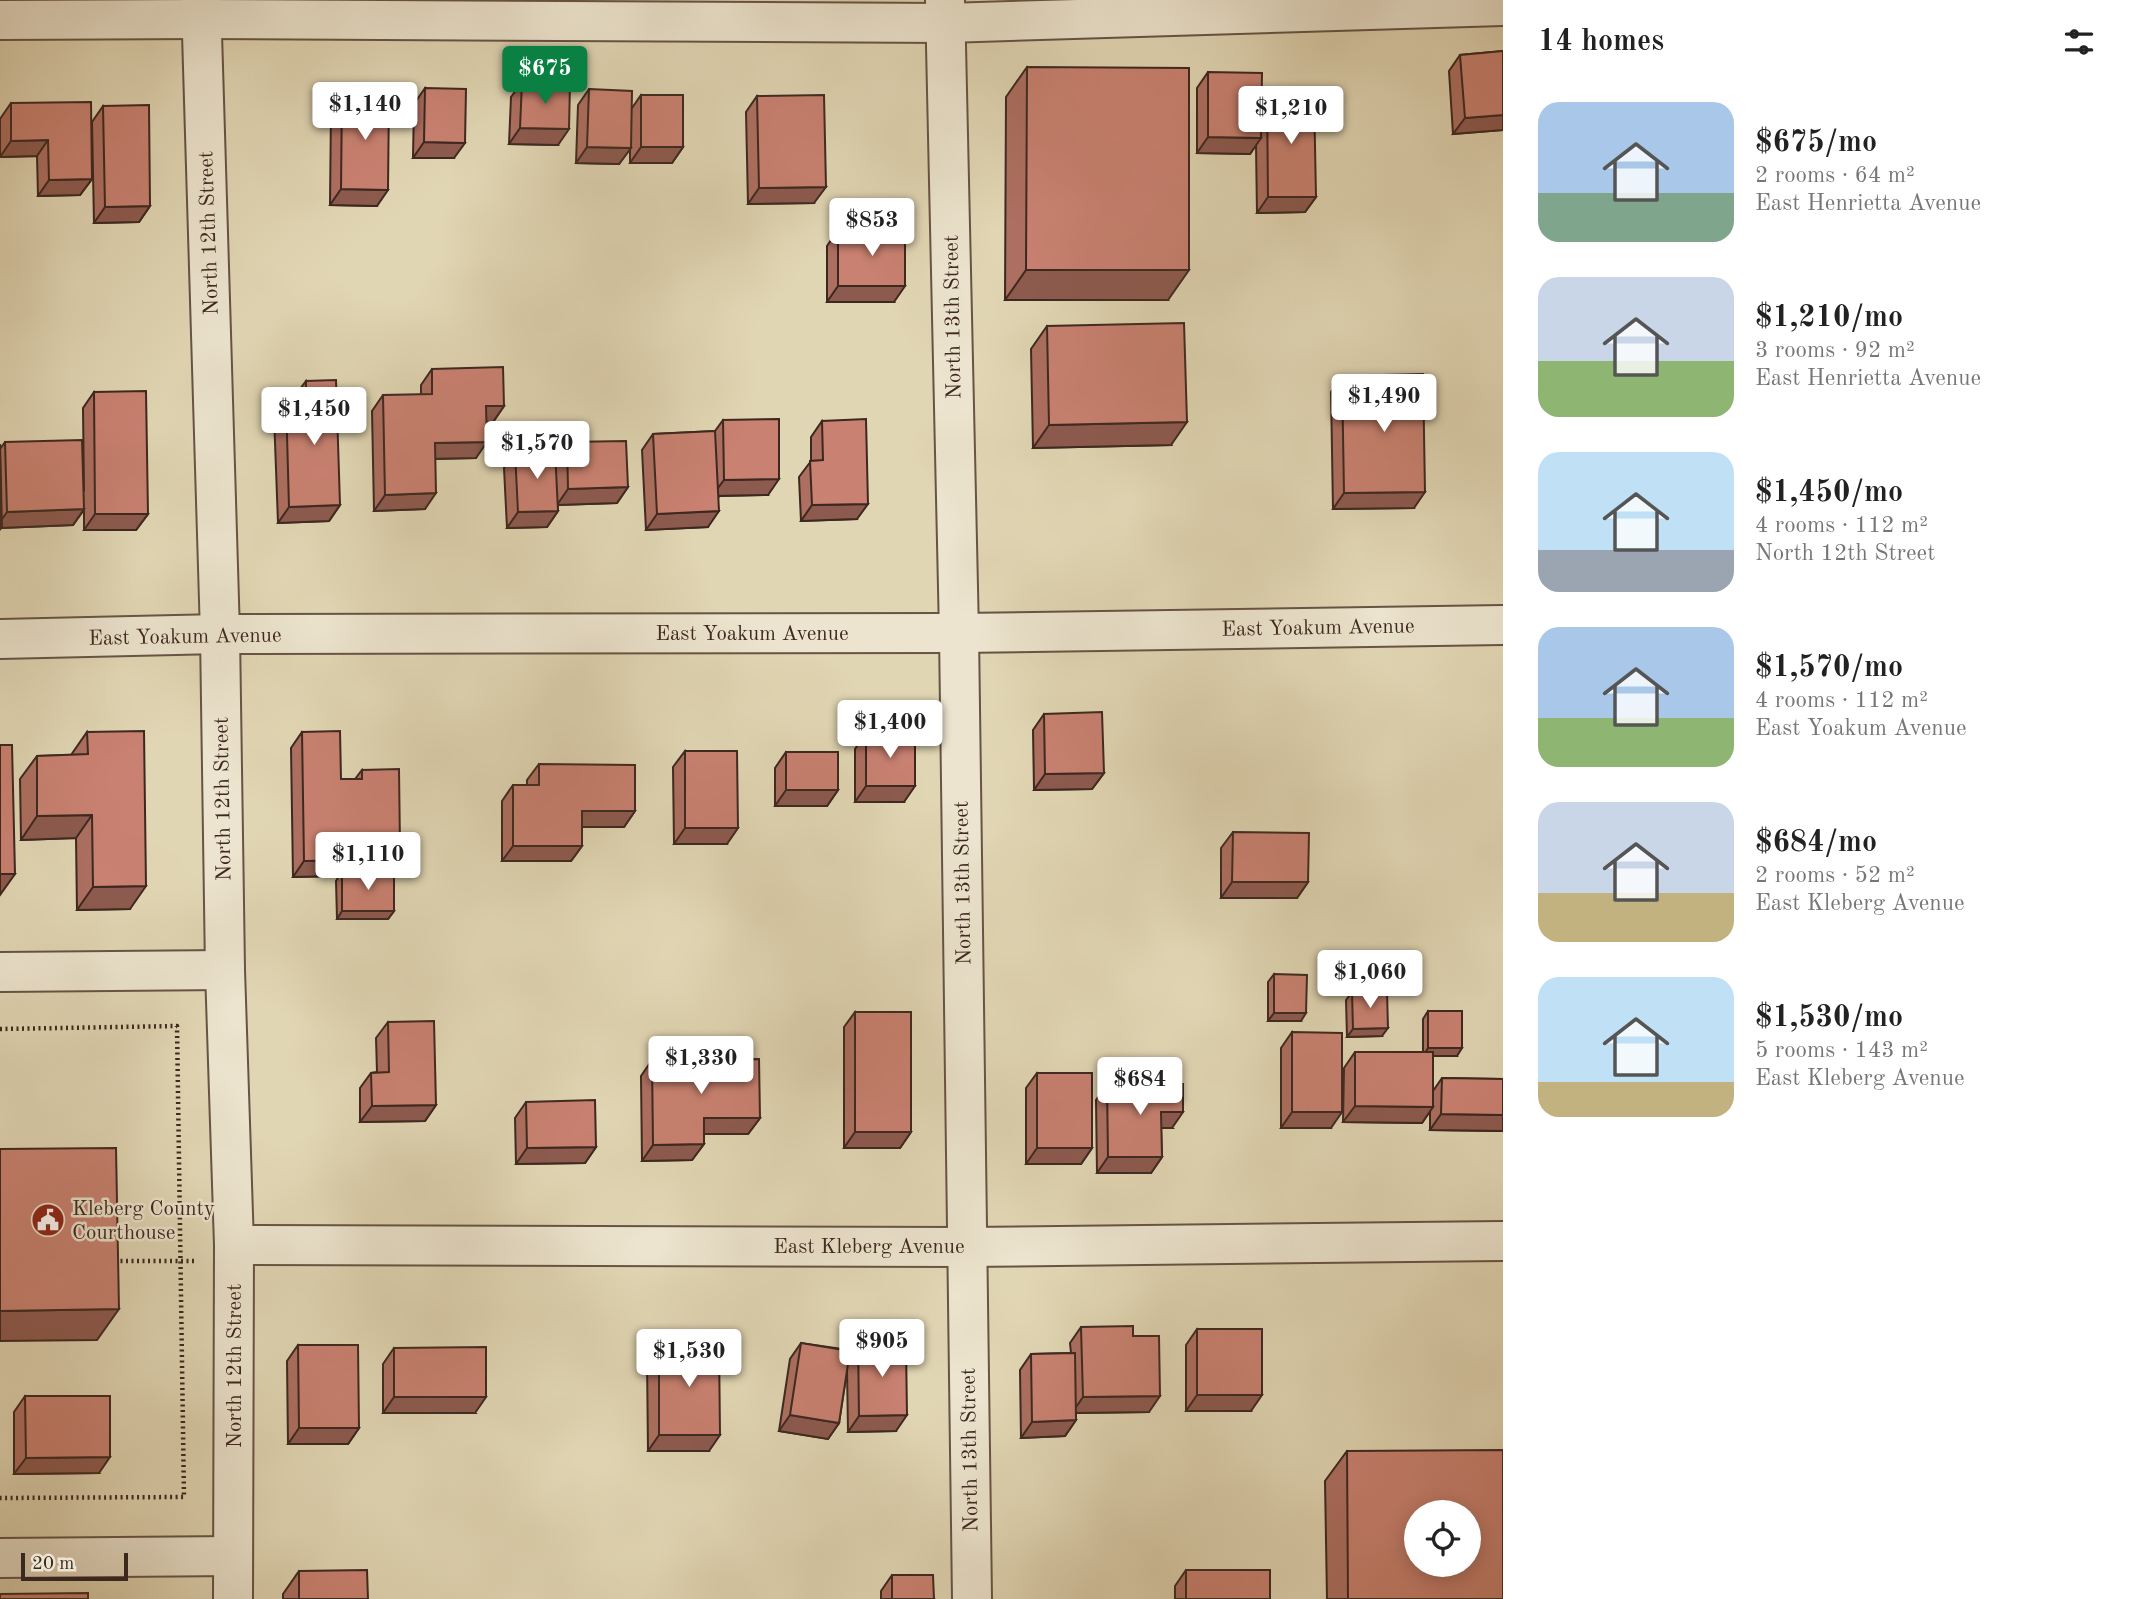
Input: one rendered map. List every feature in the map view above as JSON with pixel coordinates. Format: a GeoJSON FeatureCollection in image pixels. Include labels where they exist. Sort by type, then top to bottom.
{"type":"FeatureCollection","features":[{"type":"Feature","properties":{"kind":"street"},"geometry":{"type":"LineString","coordinates":[[0,20],[201,9],[945,12],[1503,6]]}},
{"type":"Feature","properties":{"kind":"street","name":"North 12th Street"},"geometry":{"type":"LineString","coordinates":[[201,9],[220,635],[225,970],[234,1253],[233,1599]]}},
{"type":"Feature","properties":{"kind":"street","name":"North 13th Street"},"geometry":{"type":"LineString","coordinates":[[945,12],[959,633],[972,1599]]}},
{"type":"Feature","properties":{"kind":"street","name":"East Yoakum Avenue"},"geometry":{"type":"LineString","coordinates":[[0,639],[220,635],[959,633],[1503,625]]}},
{"type":"Feature","properties":{"kind":"street"},"geometry":{"type":"LineString","coordinates":[[0,972],[225,970]]}},
{"type":"Feature","properties":{"kind":"street","name":"East Kleberg Avenue"},"geometry":{"type":"LineString","coordinates":[[234,1253],[1503,1241]]}},
{"type":"Feature","properties":{"kind":"street"},"geometry":{"type":"LineString","coordinates":[[0,1558],[233,1556]]}},
{"type":"Feature","properties":{"kind":"path"},"geometry":{"type":"LineString","coordinates":[[0,1028],[177,1026],[184,1497],[0,1498]]}},
{"type":"Feature","properties":{"kind":"path"},"geometry":{"type":"LineString","coordinates":[[108,1261],[180,1261],[234,1253]]}},
{"type":"Feature","properties":{"kind":"building"},"geometry":{"type":"Polygon","coordinates":[[[1503,51],[1503,115],[1465,118],[1460,55],[1503,51]]]}},
{"type":"Feature","properties":{"kind":"building"},"geometry":{"type":"Polygon","coordinates":[[[1027,67],[1189,68],[1189,270],[1026,270],[1027,67]]]}},
{"type":"Feature","properties":{"kind":"building"},"geometry":{"type":"Polygon","coordinates":[[[1208,72],[1262,73],[1261,138],[1208,137],[1208,72]]]}},
{"type":"Feature","properties":{"kind":"building"},"geometry":{"type":"Polygon","coordinates":[[[522,82],[570,83],[569,129],[520,128],[522,82]]]}},
{"type":"Feature","properties":{"kind":"building"},"geometry":{"type":"Polygon","coordinates":[[[425,88],[466,89],[465,143],[424,142],[425,88]]]}},
{"type":"Feature","properties":{"kind":"building"},"geometry":{"type":"Polygon","coordinates":[[[589,89],[632,91],[631,148],[587,147],[589,89]]]}},
{"type":"Feature","properties":{"kind":"building"},"geometry":{"type":"Polygon","coordinates":[[[342,93],[389,94],[388,190],[341,189],[342,93]]]}},
{"type":"Feature","properties":{"kind":"building"},"geometry":{"type":"Polygon","coordinates":[[[641,95],[683,95],[683,147],[641,147],[641,95]]]}},
{"type":"Feature","properties":{"kind":"building"},"geometry":{"type":"Polygon","coordinates":[[[824,95],[826,187],[759,188],[757,96],[824,95]]]}},
{"type":"Feature","properties":{"kind":"building"},"geometry":{"type":"Polygon","coordinates":[[[1267,95],[1314,95],[1316,197],[1268,197],[1267,95]]]}},
{"type":"Feature","properties":{"kind":"building"},"geometry":{"type":"Polygon","coordinates":[[[91,102],[92,179],[49,180],[48,140],[11,141],[11,103],[91,102]]]}},
{"type":"Feature","properties":{"kind":"building"},"geometry":{"type":"Polygon","coordinates":[[[149,105],[150,206],[105,207],[103,106],[149,105]]]}},
{"type":"Feature","properties":{"kind":"building"},"geometry":{"type":"Polygon","coordinates":[[[838,230],[905,230],[905,286],[838,286],[838,230]]]}},
{"type":"Feature","properties":{"kind":"building"},"geometry":{"type":"Polygon","coordinates":[[[1184,323],[1187,422],[1049,425],[1047,326],[1184,323]]]}},
{"type":"Feature","properties":{"kind":"building"},"geometry":{"type":"Polygon","coordinates":[[[503,367],[504,406],[486,406],[487,442],[435,443],[436,493],[385,495],[383,395],[432,394],[432,369],[503,367]]]}},
{"type":"Feature","properties":{"kind":"building"},"geometry":{"type":"Polygon","coordinates":[[[1423,374],[1425,492],[1344,493],[1342,376],[1423,374]]]}},
{"type":"Feature","properties":{"kind":"building"},"geometry":{"type":"Polygon","coordinates":[[[336,380],[340,505],[289,507],[286,399],[306,398],[306,381],[336,380]]]}},
{"type":"Feature","properties":{"kind":"building"},"geometry":{"type":"Polygon","coordinates":[[[146,391],[148,514],[95,514],[94,392],[146,391]]]}},
{"type":"Feature","properties":{"kind":"building"},"geometry":{"type":"Polygon","coordinates":[[[779,419],[779,479],[724,480],[723,420],[779,419]]]}},
{"type":"Feature","properties":{"kind":"building"},"geometry":{"type":"Polygon","coordinates":[[[866,419],[868,504],[812,505],[810,461],[823,460],[822,421],[866,419]]]}},
{"type":"Feature","properties":{"kind":"building"},"geometry":{"type":"Polygon","coordinates":[[[715,431],[719,511],[657,514],[653,434],[715,431]]]}},
{"type":"Feature","properties":{"kind":"building"},"geometry":{"type":"Polygon","coordinates":[[[82,440],[84,509],[7,512],[5,442],[82,440]]]}},
{"type":"Feature","properties":{"kind":"building"},"geometry":{"type":"Polygon","coordinates":[[[626,441],[628,487],[568,489],[567,442],[626,441]]]}},
{"type":"Feature","properties":{"kind":"building"},"geometry":{"type":"Polygon","coordinates":[[[0,444],[2,527],[0,527],[0,444]]]}},
{"type":"Feature","properties":{"kind":"building"},"geometry":{"type":"Polygon","coordinates":[[[555,450],[558,511],[518,512],[515,452],[555,450]]]}},
{"type":"Feature","properties":{"kind":"building"},"geometry":{"type":"Polygon","coordinates":[[[1102,712],[1104,773],[1045,774],[1044,714],[1102,712]]]}},
{"type":"Feature","properties":{"kind":"building"},"geometry":{"type":"Polygon","coordinates":[[[144,731],[146,886],[93,887],[92,815],[37,816],[37,756],[88,754],[87,732],[144,731]]]}},
{"type":"Feature","properties":{"kind":"building"},"geometry":{"type":"Polygon","coordinates":[[[340,731],[341,779],[362,779],[362,770],[399,769],[400,846],[366,846],[366,860],[304,861],[302,732],[340,731]]]}},
{"type":"Feature","properties":{"kind":"building"},"geometry":{"type":"Polygon","coordinates":[[[866,733],[915,733],[915,786],[866,786],[866,733]]]}},
{"type":"Feature","properties":{"kind":"building"},"geometry":{"type":"Polygon","coordinates":[[[0,745],[12,745],[15,874],[0,874],[0,745]]]}},
{"type":"Feature","properties":{"kind":"building"},"geometry":{"type":"Polygon","coordinates":[[[685,751],[737,751],[738,828],[685,828],[685,751]]]}},
{"type":"Feature","properties":{"kind":"building"},"geometry":{"type":"Polygon","coordinates":[[[786,752],[838,752],[838,790],[786,790],[786,752]]]}},
{"type":"Feature","properties":{"kind":"building"},"geometry":{"type":"Polygon","coordinates":[[[539,764],[635,765],[635,811],[582,811],[582,846],[513,846],[513,785],[539,785],[539,764]]]}},
{"type":"Feature","properties":{"kind":"building"},"geometry":{"type":"Polygon","coordinates":[[[1233,832],[1309,833],[1308,882],[1232,882],[1233,832]]]}},
{"type":"Feature","properties":{"kind":"building"},"geometry":{"type":"Polygon","coordinates":[[[342,873],[394,873],[394,911],[342,911],[342,873]]]}},
{"type":"Feature","properties":{"kind":"building"},"geometry":{"type":"Polygon","coordinates":[[[1274,974],[1307,975],[1306,1013],[1274,1013],[1274,974]]]}},
{"type":"Feature","properties":{"kind":"building"},"geometry":{"type":"Polygon","coordinates":[[[1387,991],[1388,1028],[1353,1029],[1352,992],[1387,991]]]}},
{"type":"Feature","properties":{"kind":"building"},"geometry":{"type":"Polygon","coordinates":[[[1428,1011],[1462,1011],[1462,1048],[1428,1048],[1428,1011]]]}},
{"type":"Feature","properties":{"kind":"building"},"geometry":{"type":"Polygon","coordinates":[[[855,1012],[911,1012],[911,1132],[855,1132],[855,1012]]]}},
{"type":"Feature","properties":{"kind":"building"},"geometry":{"type":"Polygon","coordinates":[[[434,1021],[436,1105],[372,1106],[371,1073],[389,1072],[388,1022],[434,1021]]]}},
{"type":"Feature","properties":{"kind":"building"},"geometry":{"type":"Polygon","coordinates":[[[1292,1032],[1342,1033],[1342,1112],[1292,1112],[1292,1032]]]}},
{"type":"Feature","properties":{"kind":"building"},"geometry":{"type":"Polygon","coordinates":[[[1355,1052],[1433,1052],[1433,1107],[1355,1106],[1355,1052]]]}},
{"type":"Feature","properties":{"kind":"building"},"geometry":{"type":"Polygon","coordinates":[[[759,1059],[760,1118],[704,1118],[704,1144],[653,1145],[652,1060],[759,1059]]]}},
{"type":"Feature","properties":{"kind":"building"},"geometry":{"type":"Polygon","coordinates":[[[1037,1073],[1092,1073],[1092,1148],[1037,1148],[1037,1073]]]}},
{"type":"Feature","properties":{"kind":"building"},"geometry":{"type":"Polygon","coordinates":[[[1442,1078],[1503,1079],[1503,1115],[1441,1114],[1442,1078]]]}},
{"type":"Feature","properties":{"kind":"building"},"geometry":{"type":"Polygon","coordinates":[[[1107,1084],[1183,1084],[1183,1112],[1161,1112],[1162,1157],[1108,1157],[1107,1084]]]}},
{"type":"Feature","properties":{"kind":"building"},"geometry":{"type":"Polygon","coordinates":[[[595,1100],[596,1147],[527,1148],[526,1102],[595,1100]]]}},
{"type":"Feature","properties":{"kind":"building","name":"Kleberg County Courthouse"},"geometry":{"type":"Polygon","coordinates":[[[116,1148],[119,1309],[0,1311],[0,1149],[116,1148]]]}},
{"type":"Feature","properties":{"kind":"building"},"geometry":{"type":"Polygon","coordinates":[[[1133,1326],[1133,1336],[1159,1336],[1160,1396],[1083,1397],[1081,1327],[1133,1326]]]}},
{"type":"Feature","properties":{"kind":"building"},"geometry":{"type":"Polygon","coordinates":[[[1197,1329],[1262,1329],[1262,1395],[1197,1395],[1197,1329]]]}},
{"type":"Feature","properties":{"kind":"building"},"geometry":{"type":"Polygon","coordinates":[[[858,1338],[885,1338],[886,1347],[906,1347],[907,1415],[859,1416],[858,1338]]]}},
{"type":"Feature","properties":{"kind":"building"},"geometry":{"type":"Polygon","coordinates":[[[719,1342],[720,1435],[659,1435],[659,1343],[719,1342]]]}},
{"type":"Feature","properties":{"kind":"building"},"geometry":{"type":"Polygon","coordinates":[[[801,1343],[850,1351],[839,1423],[790,1415],[801,1343]]]}},
{"type":"Feature","properties":{"kind":"building"},"geometry":{"type":"Polygon","coordinates":[[[298,1345],[358,1345],[359,1428],[299,1428],[298,1345]]]}},
{"type":"Feature","properties":{"kind":"building"},"geometry":{"type":"Polygon","coordinates":[[[486,1347],[486,1397],[394,1397],[394,1348],[486,1347]]]}},
{"type":"Feature","properties":{"kind":"building"},"geometry":{"type":"Polygon","coordinates":[[[1075,1353],[1076,1420],[1032,1422],[1031,1354],[1075,1353]]]}},
{"type":"Feature","properties":{"kind":"building"},"geometry":{"type":"Polygon","coordinates":[[[25,1396],[110,1396],[110,1457],[26,1458],[25,1396]]]}},
{"type":"Feature","properties":{"kind":"building"},"geometry":{"type":"Polygon","coordinates":[[[1503,1450],[1503,1599],[1348,1599],[1347,1451],[1503,1450]]]}},
{"type":"Feature","properties":{"kind":"building"},"geometry":{"type":"Polygon","coordinates":[[[367,1570],[368,1599],[299,1599],[299,1571],[367,1570]]]}},
{"type":"Feature","properties":{"kind":"building"},"geometry":{"type":"Polygon","coordinates":[[[1186,1570],[1270,1570],[1270,1599],[1186,1599],[1186,1570]]]}},
{"type":"Feature","properties":{"kind":"building"},"geometry":{"type":"Polygon","coordinates":[[[892,1575],[933,1575],[934,1599],[892,1599],[892,1575]]]}},
{"type":"Feature","properties":{"kind":"building"},"geometry":{"type":"Polygon","coordinates":[[[88,1593],[88,1599],[0,1599],[0,1594],[88,1593]]]}},
{"type":"Feature","properties":{"kind":"place","name":"Kleberg County Courthouse"},"geometry":{"type":"Point","coordinates":[48,1220]}}]}
